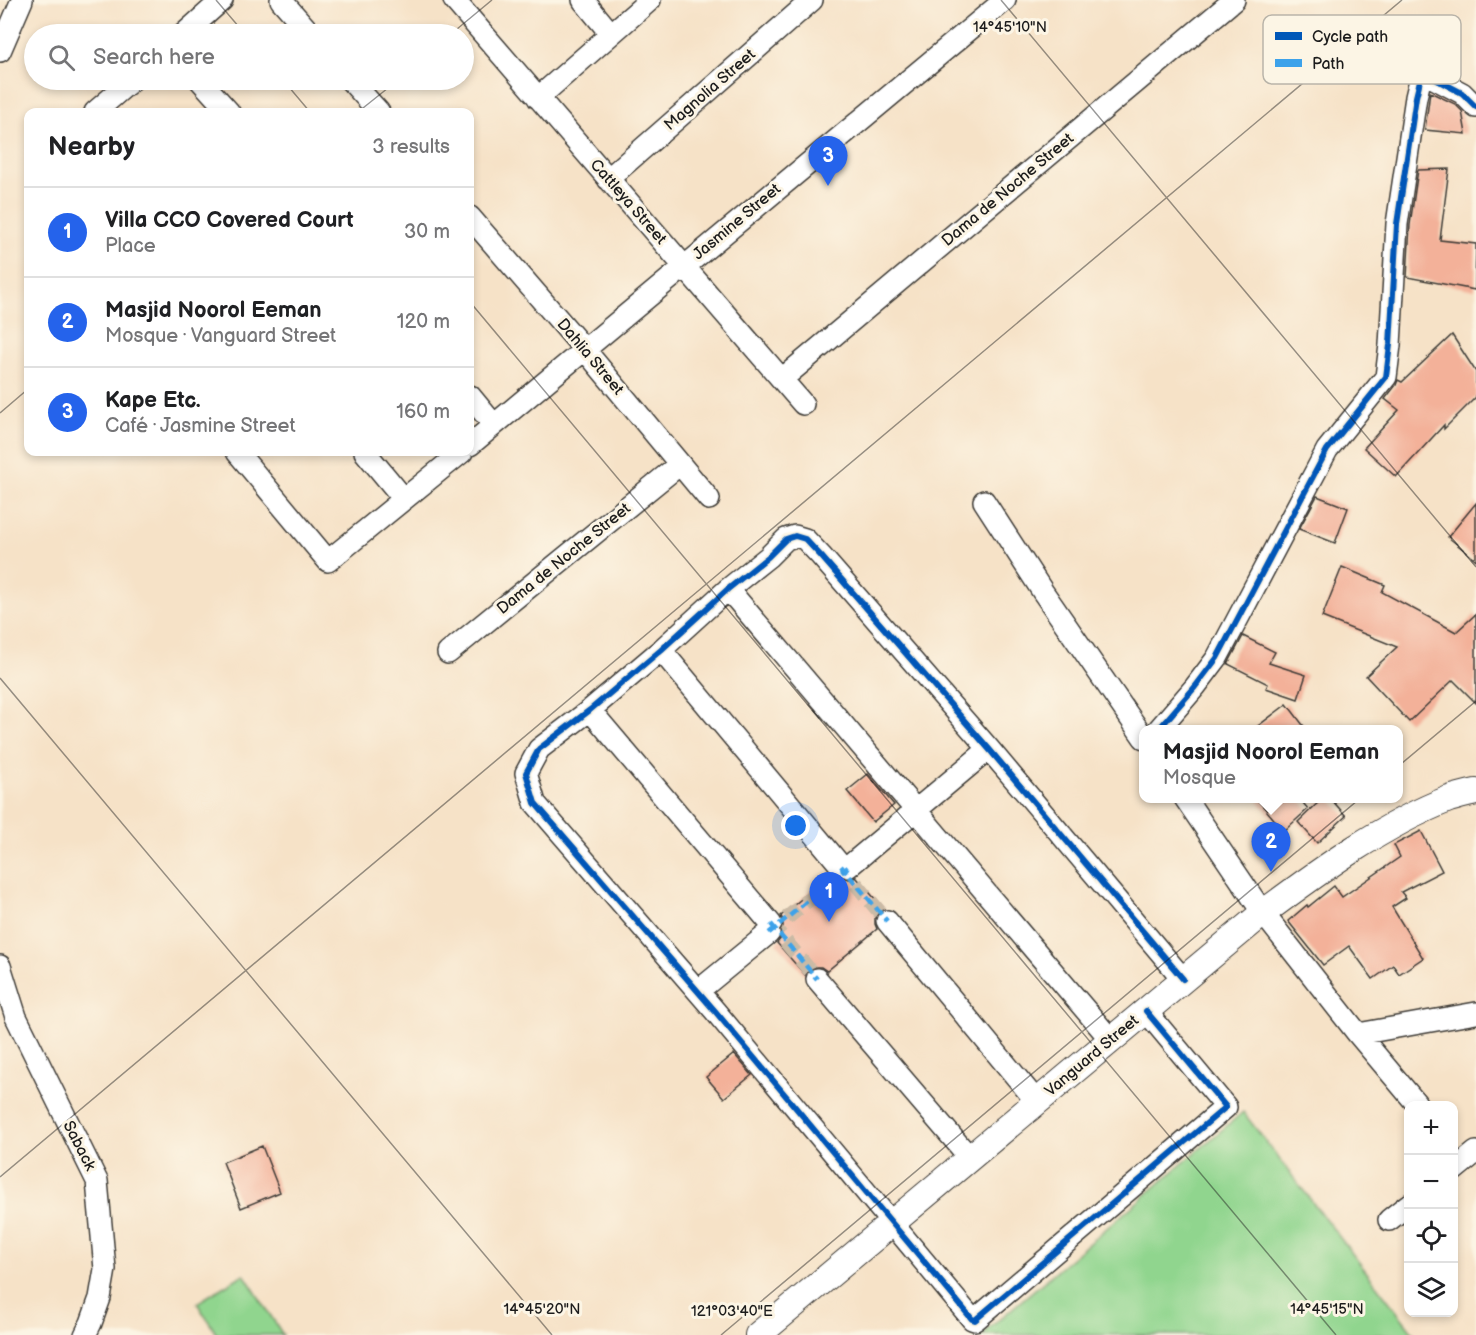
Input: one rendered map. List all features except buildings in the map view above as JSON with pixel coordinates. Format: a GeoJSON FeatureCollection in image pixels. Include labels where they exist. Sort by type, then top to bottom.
{"type":"FeatureCollection","features":[{"type":"Feature","properties":{"kind":"street"},"geometry":{"type":"LineString","coordinates":[[0,51],[22,0]]}},
{"type":"Feature","properties":{"kind":"street"},"geometry":{"type":"LineString","coordinates":[[195,24],[222,0]]}},
{"type":"Feature","properties":{"kind":"street"},"geometry":{"type":"LineString","coordinates":[[281,0],[302,24]]}},
{"type":"Feature","properties":{"kind":"street","name":"Cattleya Street"},"geometry":{"type":"LineString","coordinates":[[454,0],[803,404]]}},
{"type":"Feature","properties":{"kind":"street"},"geometry":{"type":"LineString","coordinates":[[583,0],[611,34]]}},
{"type":"Feature","properties":{"kind":"street"},"geometry":{"type":"LineString","coordinates":[[538,98],[650,0]]}},
{"type":"Feature","properties":{"kind":"street","name":"Magnolia Street"},"geometry":{"type":"LineString","coordinates":[[608,179],[812,0]]}},
{"type":"Feature","properties":{"kind":"street","name":"Jasmine Street"},"geometry":{"type":"LineString","coordinates":[[474,442],[1005,0]]}},
{"type":"Feature","properties":{"kind":"street","name":"Dama de Noche Street"},"geometry":{"type":"LineString","coordinates":[[782,379],[1234,0]]}},
{"type":"Feature","properties":{"kind":"street"},"geometry":{"type":"LineString","coordinates":[[1162,725],[1195,687],[1216,658],[1327,450],[1386,377],[1397,224],[1419,84]]}},
{"type":"Feature","properties":{"kind":"street"},"geometry":{"type":"LineString","coordinates":[[1445,84],[1462,93],[1476,107]]}},
{"type":"Feature","properties":{"kind":"street"},"geometry":{"type":"LineString","coordinates":[[100,108],[120,90]]}},
{"type":"Feature","properties":{"kind":"street"},"geometry":{"type":"LineString","coordinates":[[209,90],[225,108]]}},
{"type":"Feature","properties":{"kind":"street"},"geometry":{"type":"LineString","coordinates":[[359,90],[375,108]]}},
{"type":"Feature","properties":{"kind":"street","name":"Dahlia Street"},"geometry":{"type":"LineString","coordinates":[[474,222],[585,350],[708,499]]}},
{"type":"Feature","properties":{"kind":"street"},"geometry":{"type":"LineString","coordinates":[[474,401],[494,425]]}},
{"type":"Feature","properties":{"kind":"street"},"geometry":{"type":"LineString","coordinates":[[240,456],[328,561],[457,456]]}},
{"type":"Feature","properties":{"kind":"street"},"geometry":{"type":"LineString","coordinates":[[368,456],[404,499]]}},
{"type":"Feature","properties":{"kind":"street","name":"Dama de Noche Street"},"geometry":{"type":"LineString","coordinates":[[448,653],[681,464]]}},
{"type":"Feature","properties":{"kind":"street"},"geometry":{"type":"LineString","coordinates":[[984,501],[1139,732]]}},
{"type":"Feature","properties":{"kind":"street"},"geometry":{"type":"LineString","coordinates":[[1146,1011],[1226,1107],[972,1319],[698,991],[535,803],[526,773],[539,749],[590,710],[786,539],[795,536],[805,539],[989,749],[1183,980]]}},
{"type":"Feature","properties":{"kind":"street"},"geometry":{"type":"LineString","coordinates":[[728,589],[1111,1040]]}},
{"type":"Feature","properties":{"kind":"street"},"geometry":{"type":"LineString","coordinates":[[660,650],[844,866],[989,749]]}},
{"type":"Feature","properties":{"kind":"street"},"geometry":{"type":"LineString","coordinates":[[590,710],[770,928],[698,991]]}},
{"type":"Feature","properties":{"kind":"street","name":"Vanguard Street"},"geometry":{"type":"LineString","coordinates":[[758,1335],[1263,913],[1311,877],[1407,818],[1450,798],[1476,792]]}},
{"type":"Feature","properties":{"kind":"street"},"geometry":{"type":"LineString","coordinates":[[1188,803],[1263,913],[1358,1034],[1414,1101]]}},
{"type":"Feature","properties":{"kind":"street"},"geometry":{"type":"LineString","coordinates":[[887,921],[1037,1102]]}},
{"type":"Feature","properties":{"kind":"street","name":"Saback"},"geometry":{"type":"LineString","coordinates":[[0,966],[16,1017],[97,1181],[105,1269],[100,1298],[85,1335]]}},
{"type":"Feature","properties":{"kind":"street"},"geometry":{"type":"LineString","coordinates":[[817,979],[970,1158]]}},
{"type":"Feature","properties":{"kind":"street"},"geometry":{"type":"LineString","coordinates":[[1358,1034],[1476,1013]]}},
{"type":"Feature","properties":{"kind":"street"},"geometry":{"type":"LineString","coordinates":[[1458,1167],[1476,1152]]}},
{"type":"Feature","properties":{"kind":"street"},"geometry":{"type":"LineString","coordinates":[[1389,1220],[1404,1208]]}},
{"type":"Feature","properties":{"kind":"green space"},"geometry":{"type":"Polygon","coordinates":[[[1243,1112],[1415,1335],[981,1335],[1243,1112]]]}},
{"type":"Feature","properties":{"kind":"green space"},"geometry":{"type":"Polygon","coordinates":[[[244,1274],[283,1335],[217,1335],[197,1303],[244,1274]]]}},
{"type":"Feature","properties":{"kind":"tunnel"},"geometry":{"type":"LineString","coordinates":[[841,866],[887,921]]}},
{"type":"Feature","properties":{"kind":"tunnel"},"geometry":{"type":"LineString","coordinates":[[769,933],[848,867]]}},
{"type":"Feature","properties":{"kind":"tunnel"},"geometry":{"type":"LineString","coordinates":[[771,924],[817,979]]}},
{"type":"Feature","properties":{"kind":"marked path"},"geometry":{"type":"LineString","coordinates":[[841,866],[887,921]]}},
{"type":"Feature","properties":{"kind":"marked path"},"geometry":{"type":"LineString","coordinates":[[769,933],[848,867]]}},
{"type":"Feature","properties":{"kind":"marked path"},"geometry":{"type":"LineString","coordinates":[[771,924],[817,979]]}},
{"type":"Feature","properties":{"kind":"cycle path"},"geometry":{"type":"LineString","coordinates":[[1162,725],[1217,658],[1327,450],[1386,377],[1397,224],[1419,84]]}},
{"type":"Feature","properties":{"kind":"cycle path"},"geometry":{"type":"LineString","coordinates":[[1445,84],[1462,93],[1476,107]]}},
{"type":"Feature","properties":{"kind":"cycle path"},"geometry":{"type":"LineString","coordinates":[[1146,1011],[1226,1107],[975,1320],[972,1319],[715,1011],[535,803],[526,773],[539,749],[590,710],[661,650],[786,539],[795,536],[805,539],[989,749],[1183,979]]}},
{"type":"Feature","properties":{"kind":"place","name":"Kape Etc."},"geometry":{"type":"Point","coordinates":[828,186]}},
{"type":"Feature","properties":{"kind":"place","name":"Masjid Noorol Eeman"},"geometry":{"type":"Point","coordinates":[1271,872]}},
{"type":"Feature","properties":{"kind":"place","name":"Villa CCO Covered Court"},"geometry":{"type":"Point","coordinates":[829,922]}}]}
